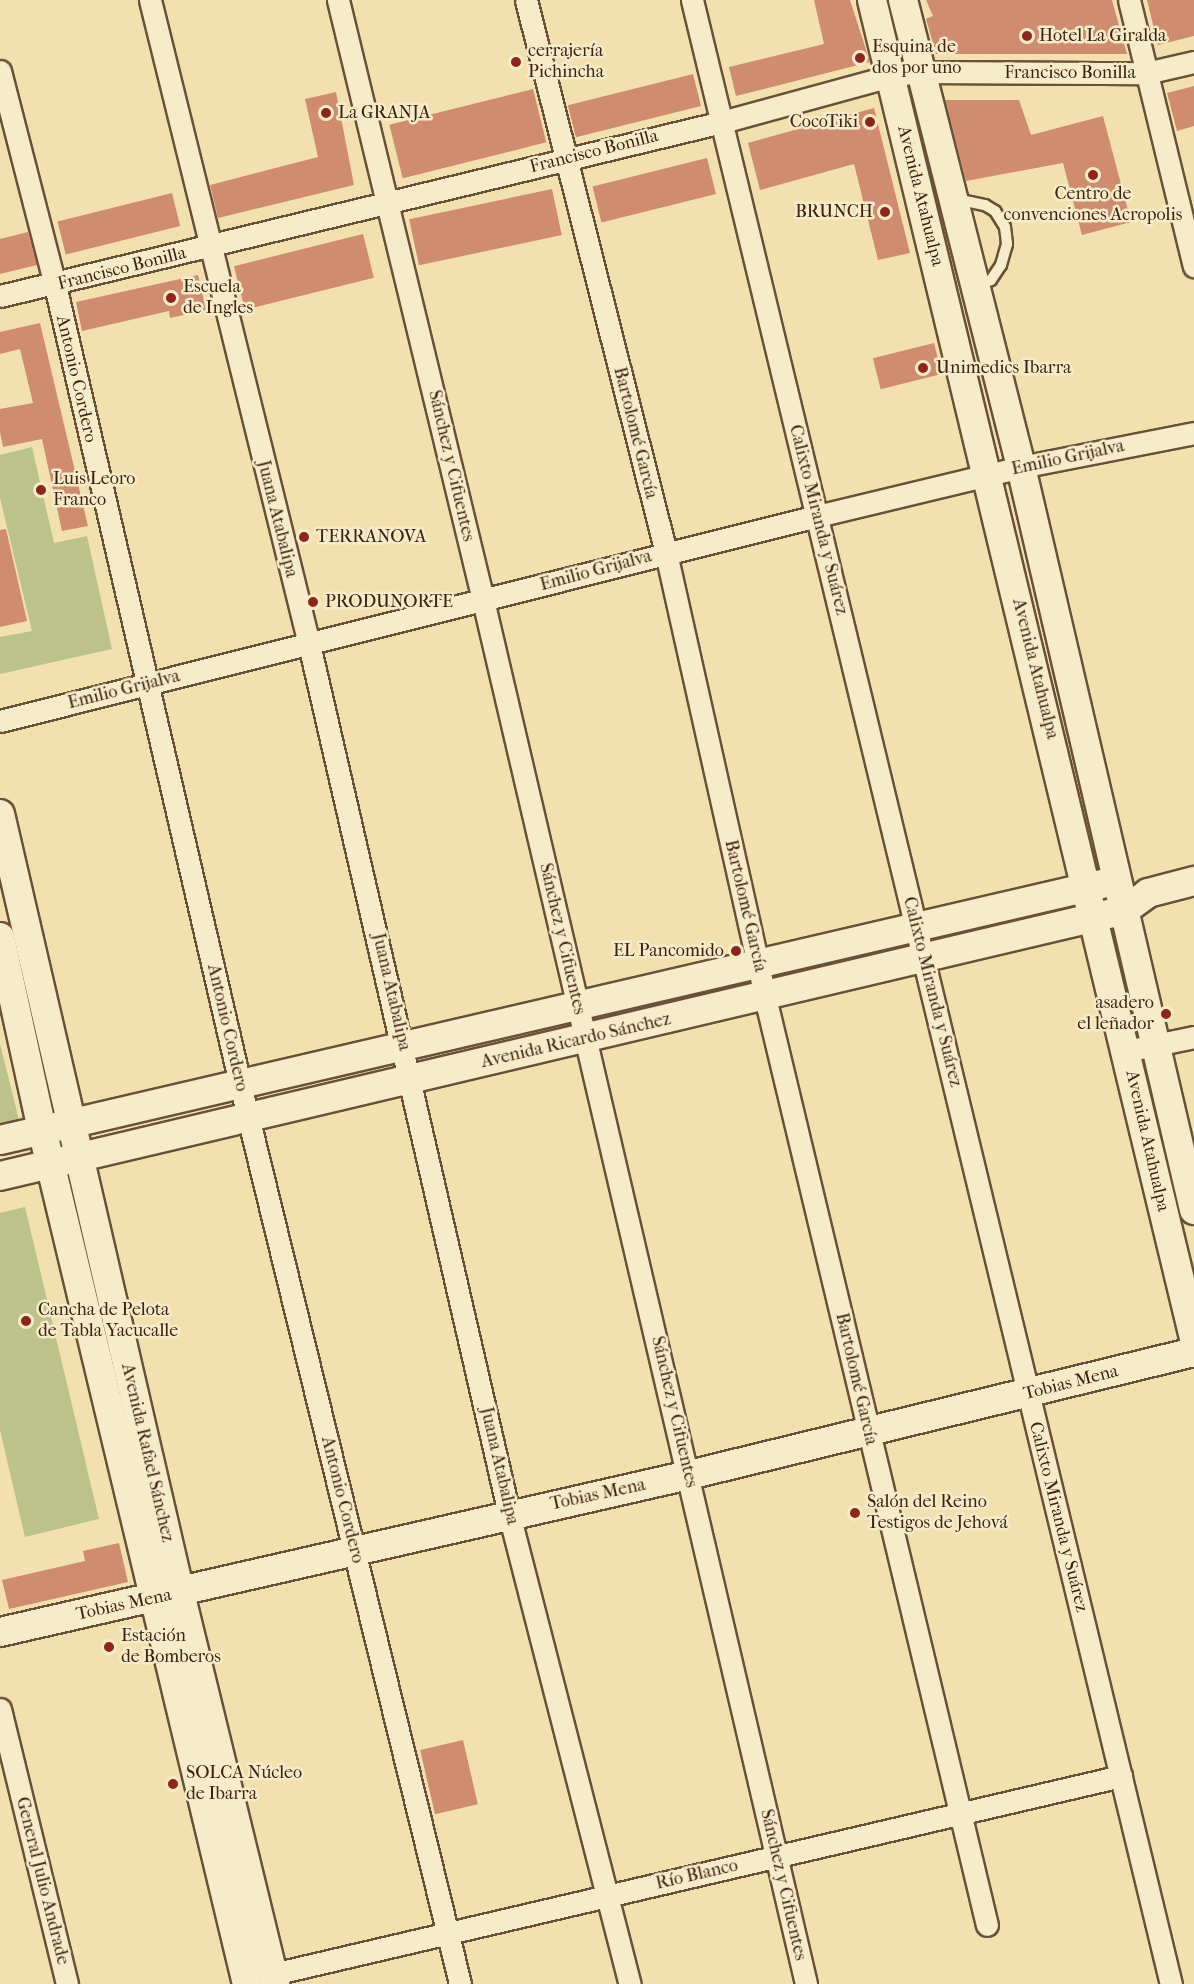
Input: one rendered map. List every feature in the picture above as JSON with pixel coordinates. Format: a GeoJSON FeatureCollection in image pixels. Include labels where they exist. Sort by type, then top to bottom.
{"type":"FeatureCollection","features":[{"type":"Feature","properties":{"kind":"main road","name":"Avenida Atahualpa"},"geometry":{"type":"LineString","coordinates":[[872,0],[989,475],[1194,1338]]}},
{"type":"Feature","properties":{"kind":"main road","name":"Avenida Atahualpa"},"geometry":{"type":"LineString","coordinates":[[903,0],[919,72],[1021,468],[1116,881],[1125,910],[1154,1047],[1194,1210]]}},
{"type":"Feature","properties":{"kind":"main road","name":"Avenida Rafael Sánchez"},"geometry":{"type":"LineString","coordinates":[[0,814],[56,1127]]}},
{"type":"Feature","properties":{"kind":"main road","name":"Avenida Ricardo Sánchez"},"geometry":{"type":"LineString","coordinates":[[0,1140],[1116,881]]}},
{"type":"Feature","properties":{"kind":"main road"},"geometry":{"type":"LineString","coordinates":[[1116,881],[1148,893]]}},
{"type":"Feature","properties":{"kind":"main road","name":"Avenida Ricardo Sánchez"},"geometry":{"type":"LineString","coordinates":[[0,1176],[765,997],[1125,910],[1148,893],[1194,881]]}},
{"type":"Feature","properties":{"kind":"main road","name":"Avenida Rafael Sánchez"},"geometry":{"type":"LineString","coordinates":[[0,937],[65,1162],[167,1595],[223,1885],[265,1981]]}},
{"type":"Feature","properties":{"kind":"main road","name":"Tobias Mena"},"geometry":{"type":"LineString","coordinates":[[0,1632],[509,1514],[689,1475],[1194,1352]]}},
{"type":"Feature","properties":{"kind":"main road","name":"Avenida Rafael Sánchez"},"geometry":{"type":"LineString","coordinates":[[167,1595],[251,1880],[265,1981]]}},
{"type":"Feature","properties":{"kind":"main road"},"geometry":{"type":"LineString","coordinates":[[223,1885],[251,1880]]}},
{"type":"Feature","properties":{"kind":"street","name":"Juana Atabalipa"},"geometry":{"type":"LineString","coordinates":[[150,0],[309,644],[412,1080],[509,1514],[610,1895],[630,1984]]}},
{"type":"Feature","properties":{"kind":"street","name":"Sánchez y Cifuentes"},"geometry":{"type":"LineString","coordinates":[[338,0],[389,203],[483,600],[806,1984]]}},
{"type":"Feature","properties":{"kind":"street","name":"Bartolomé García"},"geometry":{"type":"LineString","coordinates":[[526,0],[666,553],[765,997],[987,1925]]}},
{"type":"Feature","properties":{"kind":"street","name":"Calixto Miranda y Suárez"},"geometry":{"type":"LineString","coordinates":[[692,0],[1171,1984]]}},
{"type":"Feature","properties":{"kind":"street"},"geometry":{"type":"LineString","coordinates":[[1129,0],[1194,266]]}},
{"type":"Feature","properties":{"kind":"street","name":"Francisco Bonilla"},"geometry":{"type":"LineString","coordinates":[[0,296],[210,248],[722,122],[890,76],[919,72],[1146,73],[1194,62]]}},
{"type":"Feature","properties":{"kind":"street","name":"Antonio Cordero"},"geometry":{"type":"LineString","coordinates":[[0,71],[55,285],[240,1084],[460,1984]]}},
{"type":"Feature","properties":{"kind":"street","name":"Emilio Grijalva"},"geometry":{"type":"LineString","coordinates":[[0,722],[146,683],[817,516],[989,475],[1194,433]]}},
{"type":"Feature","properties":{"kind":"street"},"geometry":{"type":"LineString","coordinates":[[1126,1051],[1194,1037]]}},
{"type":"Feature","properties":{"kind":"street","name":"General Julio Andrade"},"geometry":{"type":"LineString","coordinates":[[0,1709],[67,1984]]}},
{"type":"Feature","properties":{"kind":"street","name":"Río Blanco"},"geometry":{"type":"LineString","coordinates":[[265,1981],[610,1895],[1121,1776]]}},
{"type":"Feature","properties":{"kind":"lane"},"geometry":{"type":"LineString","coordinates":[[953,198],[985,205],[995,211],[1005,228],[1007,244],[1001,265],[991,280],[974,286]]}},
{"type":"Feature","properties":{"kind":"green space"},"geometry":{"type":"Polygon","coordinates":[[[32,447],[54,543],[87,536],[112,649],[0,674],[0,637],[32,631],[0,498],[0,455],[32,447]]]}},
{"type":"Feature","properties":{"kind":"green space"},"geometry":{"type":"Polygon","coordinates":[[[0,1044],[19,1120],[0,1125],[0,1044]]]}},
{"type":"Feature","properties":{"kind":"green space","name":"Cancha de Pelota de Tabla Yacucalle"},"geometry":{"type":"Polygon","coordinates":[[[25,1207],[99,1519],[25,1537],[0,1430],[0,1213],[25,1207]]]}},
{"type":"Feature","properties":{"kind":"building"},"geometry":{"type":"Polygon","coordinates":[[[814,0],[850,0],[870,62],[736,96],[729,67],[824,44],[814,0]]]}},
{"type":"Feature","properties":{"kind":"building","name":"Hotel La Giralda"},"geometry":{"type":"Polygon","coordinates":[[[926,0],[1112,0],[1127,54],[936,54],[926,19],[933,16],[926,0]]]}},
{"type":"Feature","properties":{"kind":"building"},"geometry":{"type":"Polygon","coordinates":[[[1147,0],[1194,0],[1194,36],[1158,45],[1147,0]]]}},
{"type":"Feature","properties":{"kind":"building"},"geometry":{"type":"Polygon","coordinates":[[[693,74],[701,106],[576,137],[568,105],[693,74]]]}},
{"type":"Feature","properties":{"kind":"building"},"geometry":{"type":"Polygon","coordinates":[[[1194,86],[1194,126],[1177,131],[1167,93],[1194,86]]]}},
{"type":"Feature","properties":{"kind":"building"},"geometry":{"type":"Polygon","coordinates":[[[533,89],[546,142],[403,178],[389,125],[533,89]]]}},
{"type":"Feature","properties":{"kind":"building"},"geometry":{"type":"Polygon","coordinates":[[[336,92],[354,185],[218,218],[210,185],[318,157],[305,99],[336,92]]]}},
{"type":"Feature","properties":{"kind":"building"},"geometry":{"type":"Polygon","coordinates":[[[945,100],[1019,100],[1031,135],[1103,116],[1131,222],[1082,235],[1063,163],[966,181],[945,100]]]}},
{"type":"Feature","properties":{"kind":"building"},"geometry":{"type":"Polygon","coordinates":[[[874,108],[910,253],[878,260],[854,164],[760,190],[748,143],[874,108]]]}},
{"type":"Feature","properties":{"kind":"building"},"geometry":{"type":"Polygon","coordinates":[[[707,158],[716,194],[601,222],[593,187],[707,158]]]}},
{"type":"Feature","properties":{"kind":"building"},"geometry":{"type":"Polygon","coordinates":[[[552,189],[562,235],[419,265],[409,219],[552,189]]]}},
{"type":"Feature","properties":{"kind":"building"},"geometry":{"type":"Polygon","coordinates":[[[172,193],[180,226],[66,255],[58,222],[172,193]]]}},
{"type":"Feature","properties":{"kind":"building"},"geometry":{"type":"Polygon","coordinates":[[[28,232],[37,265],[0,274],[0,239],[28,232]]]}},
{"type":"Feature","properties":{"kind":"building"},"geometry":{"type":"Polygon","coordinates":[[[363,234],[374,278],[245,310],[234,266],[363,234]]]}},
{"type":"Feature","properties":{"kind":"building"},"geometry":{"type":"Polygon","coordinates":[[[198,275],[206,310],[170,318],[169,311],[82,331],[76,302],[198,275]]]}},
{"type":"Feature","properties":{"kind":"building"},"geometry":{"type":"Polygon","coordinates":[[[40,323],[88,526],[62,531],[42,439],[3,447],[0,432],[0,409],[33,403],[20,349],[0,354],[0,332],[40,323]]]}},
{"type":"Feature","properties":{"kind":"building"},"geometry":{"type":"Polygon","coordinates":[[[934,343],[942,374],[881,389],[873,358],[934,343]]]}},
{"type":"Feature","properties":{"kind":"building"},"geometry":{"type":"Polygon","coordinates":[[[6,529],[27,621],[0,627],[0,530],[6,529]]]}},
{"type":"Feature","properties":{"kind":"building"},"geometry":{"type":"Polygon","coordinates":[[[119,1543],[128,1582],[9,1609],[2,1580],[85,1561],[83,1551],[119,1543]]]}},
{"type":"Feature","properties":{"kind":"building"},"geometry":{"type":"Polygon","coordinates":[[[463,1740],[478,1804],[435,1814],[420,1750],[463,1740]]]}},
{"type":"Feature","properties":{"kind":"place","name":"Hotel La Giralda"},"geometry":{"type":"Point","coordinates":[1027,36]}},
{"type":"Feature","properties":{"kind":"place","name":"Esquina de dos por uno"},"geometry":{"type":"Point","coordinates":[860,58]}},
{"type":"Feature","properties":{"kind":"place","name":"cerrajería Pichincha"},"geometry":{"type":"Point","coordinates":[516,62]}},
{"type":"Feature","properties":{"kind":"place","name":"La GRANJA"},"geometry":{"type":"Point","coordinates":[326,113]}},
{"type":"Feature","properties":{"kind":"place","name":"CocoTiki"},"geometry":{"type":"Point","coordinates":[870,122]}},
{"type":"Feature","properties":{"kind":"place","name":"Centro de convenciones Acropolis"},"geometry":{"type":"Point","coordinates":[1093,175]}},
{"type":"Feature","properties":{"kind":"place","name":"BRUNCH"},"geometry":{"type":"Point","coordinates":[885,212]}},
{"type":"Feature","properties":{"kind":"place","name":"Escuela de Ingles"},"geometry":{"type":"Point","coordinates":[171,298]}},
{"type":"Feature","properties":{"kind":"place","name":"Unimedics Ibarra"},"geometry":{"type":"Point","coordinates":[923,368]}},
{"type":"Feature","properties":{"kind":"place","name":"Luis Leoro Franco"},"geometry":{"type":"Point","coordinates":[41,490]}},
{"type":"Feature","properties":{"kind":"place","name":"TERRANOVA"},"geometry":{"type":"Point","coordinates":[304,537]}},
{"type":"Feature","properties":{"kind":"place","name":"PRODUNORTE"},"geometry":{"type":"Point","coordinates":[313,602]}},
{"type":"Feature","properties":{"kind":"place","name":"EL Pancomido"},"geometry":{"type":"Point","coordinates":[736,951]}},
{"type":"Feature","properties":{"kind":"place","name":"asadero el leñador"},"geometry":{"type":"Point","coordinates":[1166,1014]}},
{"type":"Feature","properties":{"kind":"place","name":"Cancha de Pelota de Tabla Yacucalle"},"geometry":{"type":"Point","coordinates":[26,1321]}},
{"type":"Feature","properties":{"kind":"place","name":"Salón del Reino Testigos de Jehová"},"geometry":{"type":"Point","coordinates":[855,1513]}},
{"type":"Feature","properties":{"kind":"place","name":"Estación de Bomberos"},"geometry":{"type":"Point","coordinates":[109,1647]}},
{"type":"Feature","properties":{"kind":"place","name":"SOLCA Núcleo de Ibarra"},"geometry":{"type":"Point","coordinates":[173,1784]}}]}
